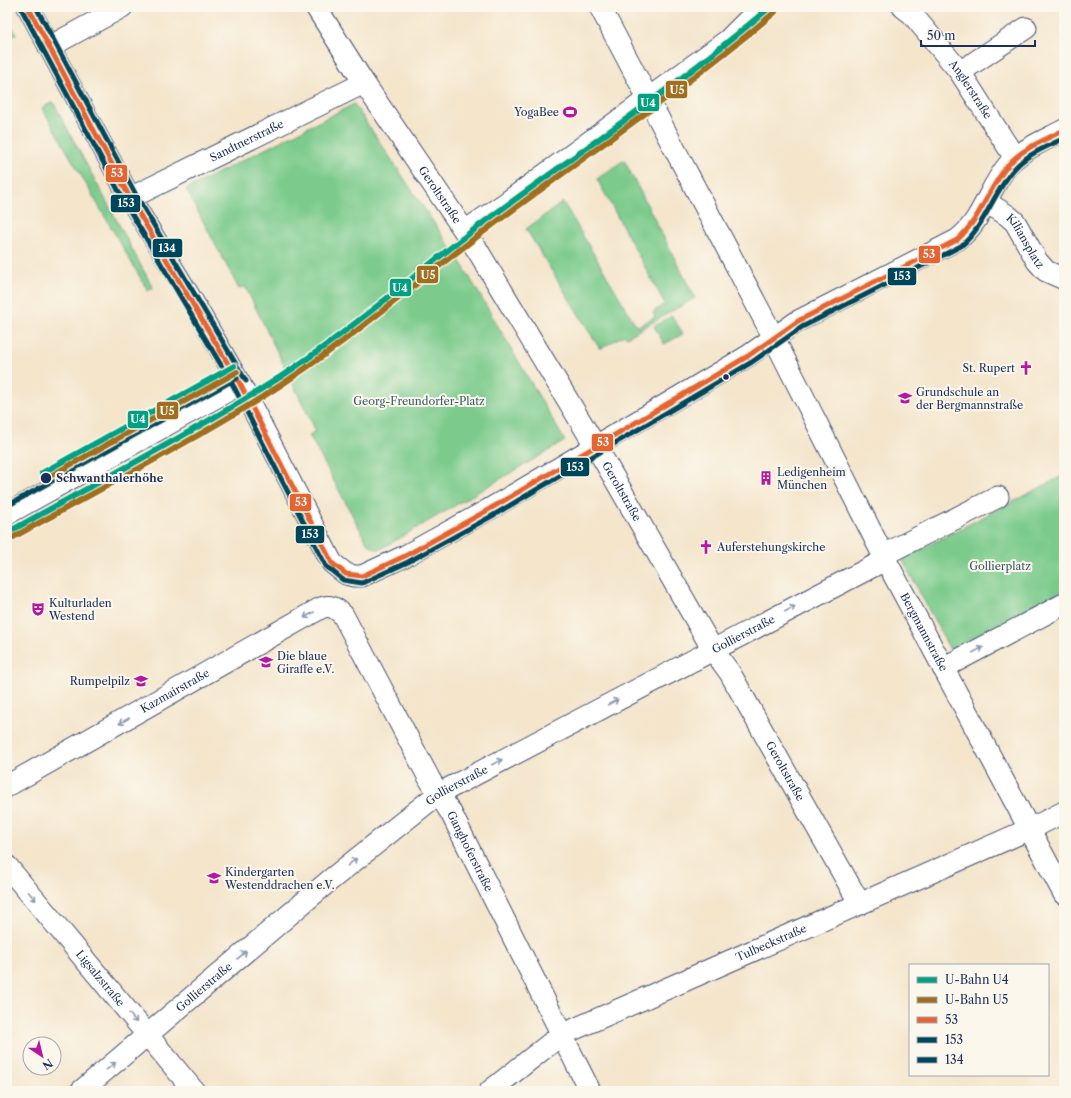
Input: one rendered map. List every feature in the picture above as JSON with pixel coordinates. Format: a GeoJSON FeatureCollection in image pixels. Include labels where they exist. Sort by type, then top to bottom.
{"type":"FeatureCollection","features":[{"type":"Feature","properties":{"kind":"street"},"geometry":{"type":"LineString","coordinates":[[28,7],[130,198],[193,302],[240,384],[332,563],[338,569],[354,576],[362,576],[411,552],[488,510],[595,445],[748,356],[798,321],[957,240],[975,222],[1005,170],[1016,158],[1064,130]]}},
{"type":"Feature","properties":{"kind":"street"},"geometry":{"type":"LineString","coordinates":[[49,47],[122,7]]}},
{"type":"Feature","properties":{"kind":"street","name":"Geroltstraße"},"geometry":{"type":"LineString","coordinates":[[316,7],[364,83],[465,231],[595,445],[713,650],[730,673],[860,904]]}},
{"type":"Feature","properties":{"kind":"street","name":"Bergmannstraße"},"geometry":{"type":"LineString","coordinates":[[600,7],[774,338],[884,557],[1064,894]]}},
{"type":"Feature","properties":{"kind":"street"},"geometry":{"type":"LineString","coordinates":[[465,231],[728,40],[761,7]]}},
{"type":"Feature","properties":{"kind":"street","name":"Anglerstraße"},"geometry":{"type":"LineString","coordinates":[[903,7],[912,14],[960,72],[1016,158]]}},
{"type":"Feature","properties":{"kind":"street"},"geometry":{"type":"LineString","coordinates":[[960,72],[1026,28]]}},
{"type":"Feature","properties":{"kind":"street","name":"Sandtnerstraße"},"geometry":{"type":"LineString","coordinates":[[130,198],[364,83]]}},
{"type":"Feature","properties":{"kind":"street","name":"Kiliansplatz"},"geometry":{"type":"LineString","coordinates":[[986,202],[1011,219],[1037,261],[1046,271],[1064,278]]}},
{"type":"Feature","properties":{"kind":"street"},"geometry":{"type":"LineString","coordinates":[[7,514],[240,384]]}},
{"type":"Feature","properties":{"kind":"street"},"geometry":{"type":"LineString","coordinates":[[884,557],[998,497]]}},
{"type":"Feature","properties":{"kind":"street","name":"Gollierstraße"},"geometry":{"type":"LineString","coordinates":[[81,1091],[148,1036],[329,881],[438,794],[713,650],[884,557]]}},
{"type":"Feature","properties":{"kind":"street"},"geometry":{"type":"LineString","coordinates":[[943,668],[1064,604]]}},
{"type":"Feature","properties":{"kind":"street","name":"Kazmairstraße"},"geometry":{"type":"LineString","coordinates":[[7,786],[319,609],[325,606],[333,607],[343,615]]}},
{"type":"Feature","properties":{"kind":"street","name":"Ganghoferstraße"},"geometry":{"type":"LineString","coordinates":[[343,615],[438,794],[451,813],[590,1091]]}},
{"type":"Feature","properties":{"kind":"street","name":"Tulbeckstraße"},"geometry":{"type":"LineString","coordinates":[[490,1091],[561,1035],[1030,829],[1064,812]]}},
{"type":"Feature","properties":{"kind":"street","name":"Ligsalzstraße"},"geometry":{"type":"LineString","coordinates":[[7,866],[194,1091]]}},
{"type":"Feature","properties":{"kind":"green space"},"geometry":{"type":"Polygon","coordinates":[[[7,16],[16,34],[7,39],[7,16]]]}},
{"type":"Feature","properties":{"kind":"green space"},"geometry":{"type":"Polygon","coordinates":[[[53,102],[153,288],[148,291],[42,108],[53,102]]]}},
{"type":"Feature","properties":{"kind":"green space","name":"Georg-Freundorfer-Platz"},"geometry":{"type":"Polygon","coordinates":[[[354,104],[463,266],[565,441],[381,549],[376,549],[368,544],[309,435],[316,431],[245,286],[239,289],[186,189],[354,104]]]}},
{"type":"Feature","properties":{"kind":"green space"},"geometry":{"type":"Polygon","coordinates":[[[624,160],[695,298],[627,337],[624,335],[600,349],[526,229],[563,202],[637,327],[655,317],[653,312],[665,304],[597,179],[624,160]]]}},
{"type":"Feature","properties":{"kind":"green space"},"geometry":{"type":"Polygon","coordinates":[[[672,316],[683,334],[664,344],[654,326],[672,316]]]}},
{"type":"Feature","properties":{"kind":"green space","name":"Gollierplatz"},"geometry":{"type":"Polygon","coordinates":[[[1064,475],[1064,590],[950,650],[902,559],[1064,475]]]}},
{"type":"Feature","properties":{"kind":"metro line","name":"U4"},"geometry":{"type":"LineString","coordinates":[[7,533],[200,426],[292,369],[349,328],[487,220],[666,90],[770,7]]}},
{"type":"Feature","properties":{"kind":"metro line","name":"U5"},"geometry":{"type":"LineString","coordinates":[[10,539],[204,432],[296,375],[353,334],[491,226],[706,68],[775,12]]}},
{"type":"Feature","properties":{"kind":"metro line","name":"U4"},"geometry":{"type":"LineString","coordinates":[[42,473],[234,366]]}},
{"type":"Feature","properties":{"kind":"metro line","name":"U5"},"geometry":{"type":"LineString","coordinates":[[45,479],[237,372]]}},
{"type":"Feature","properties":{"kind":"transit line","name":"53"},"geometry":{"type":"LineString","coordinates":[[28,7],[130,198],[240,384],[332,563],[346,574],[362,576],[405,556],[488,510],[748,356],[798,321],[957,240],[972,223],[995,183],[1009,164],[1021,153],[1064,130]]}},
{"type":"Feature","properties":{"kind":"transit line","name":"134"},"geometry":{"type":"LineString","coordinates":[[36,7],[136,195],[246,381]]}},
{"type":"Feature","properties":{"kind":"transit line","name":"153"},"geometry":{"type":"LineString","coordinates":[[22,10],[124,201],[234,387],[326,566],[343,580],[362,583],[408,562],[492,516],[752,362],[802,327],[961,246],[970,238],[977,228],[1007,177],[1015,168],[1031,155],[1064,138]]}},
{"type":"Feature","properties":{"kind":"transit line","name":"134"},"geometry":{"type":"LineString","coordinates":[[7,506],[237,378]]}},
{"type":"Feature","properties":{"kind":"place","name":"YogaBee"},"geometry":{"type":"Point","coordinates":[570,112]}},
{"type":"Feature","properties":{"kind":"place","name":"St. Rupert"},"geometry":{"type":"Point","coordinates":[1026,368]}},
{"type":"Feature","properties":{"kind":"place","name":"Grundschule an der Bergmannstraße"},"geometry":{"type":"Point","coordinates":[905,398]}},
{"type":"Feature","properties":{"kind":"place","name":"Schwanthalerhöhe"},"geometry":{"type":"Point","coordinates":[46,478]}},
{"type":"Feature","properties":{"kind":"place","name":"Ledigenheim München"},"geometry":{"type":"Point","coordinates":[766,478]}},
{"type":"Feature","properties":{"kind":"place","name":"Auferstehungskirche"},"geometry":{"type":"Point","coordinates":[706,547]}},
{"type":"Feature","properties":{"kind":"place","name":"Kulturladen Westend"},"geometry":{"type":"Point","coordinates":[38,609]}},
{"type":"Feature","properties":{"kind":"place","name":"Die blaue Giraffe e.V."},"geometry":{"type":"Point","coordinates":[266,662]}},
{"type":"Feature","properties":{"kind":"place","name":"Rumpelpilz"},"geometry":{"type":"Point","coordinates":[141,681]}},
{"type":"Feature","properties":{"kind":"place","name":"Kindergarten Westenddrachen e.V."},"geometry":{"type":"Point","coordinates":[214,878]}}]}
